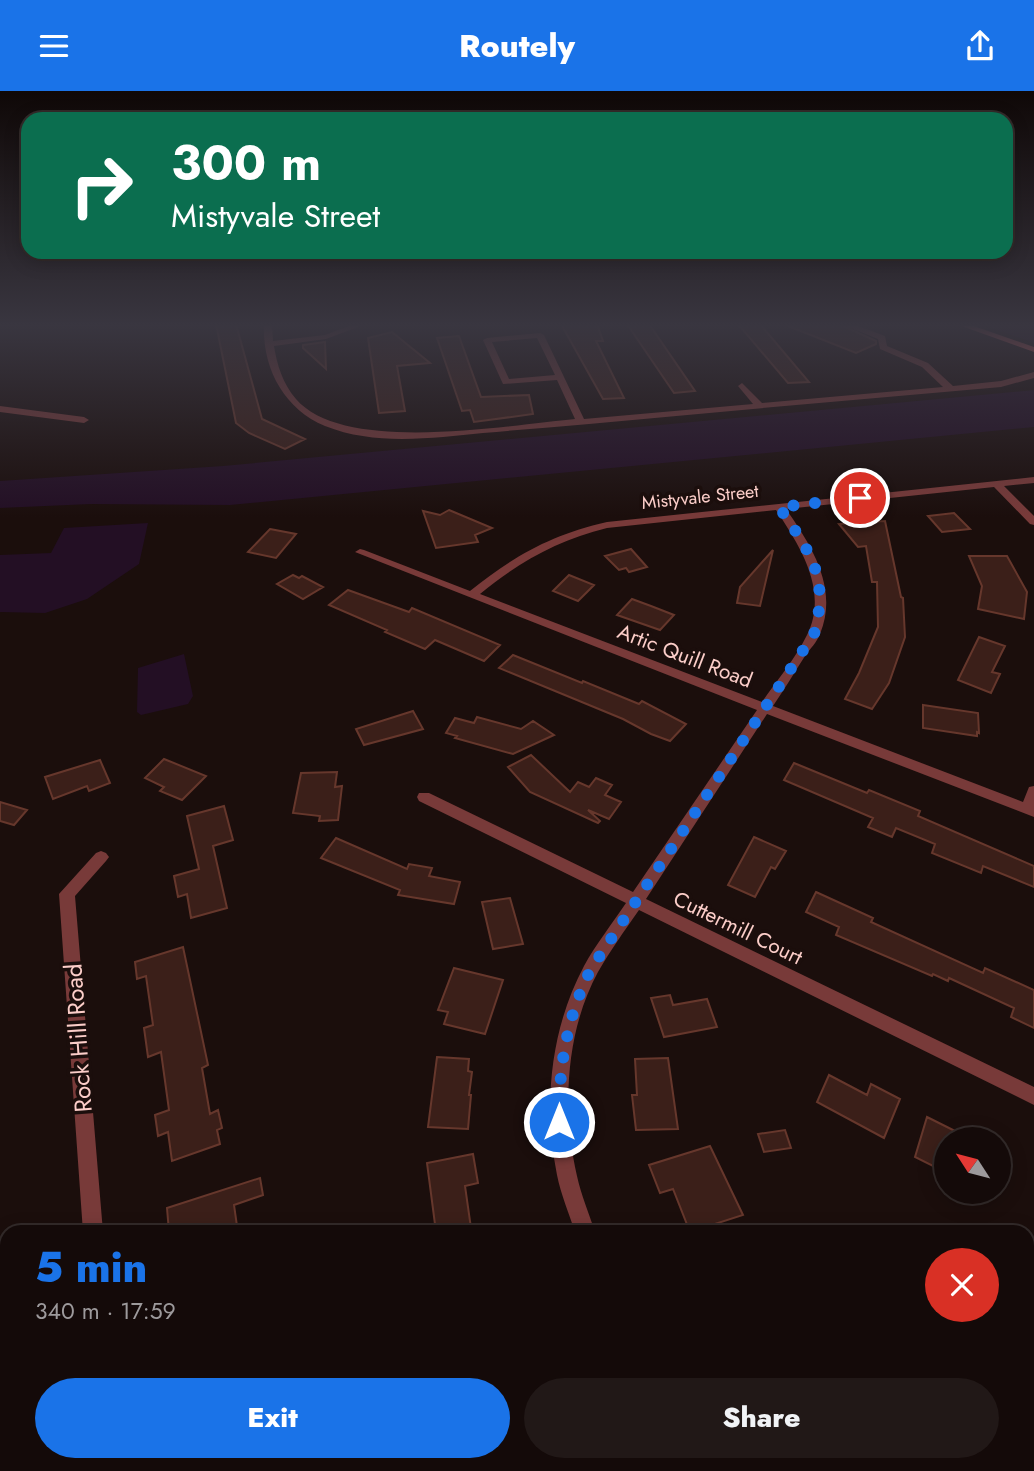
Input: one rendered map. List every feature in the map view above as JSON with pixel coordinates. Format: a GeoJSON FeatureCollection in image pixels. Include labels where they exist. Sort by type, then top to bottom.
{"type":"FeatureCollection","features":[{"type":"Feature","properties":{"kind":"street"},"geometry":{"type":"LineString","coordinates":[[283,388],[287,398],[309,415],[345,429],[391,436],[421,436],[957,388]]}},
{"type":"Feature","properties":{"kind":"street"},"geometry":{"type":"LineString","coordinates":[[565,388],[581,422]]}},
{"type":"Feature","properties":{"kind":"street"},"geometry":{"type":"LineString","coordinates":[[744,388],[760,406]]}},
{"type":"Feature","properties":{"kind":"street"},"geometry":{"type":"LineString","coordinates":[[0,409],[85,420]]}},
{"type":"Feature","properties":{"kind":"street","name":"Mistyvale Street"},"geometry":{"type":"LineString","coordinates":[[472,596],[519,557],[539,546],[583,530],[1034,480]]}},
{"type":"Feature","properties":{"kind":"street"},"geometry":{"type":"LineString","coordinates":[[996,484],[1034,522]]}},
{"type":"Feature","properties":{"kind":"street"},"geometry":{"type":"LineString","coordinates":[[583,1225],[567,1175],[559,1122],[561,1063],[565,1036],[576,1000],[591,969],[814,634],[820,612],[821,590],[817,571],[810,552],[779,507]]}},
{"type":"Feature","properties":{"kind":"street","name":"Artic Quill Road"},"geometry":{"type":"LineString","coordinates":[[360,552],[1031,811]]}},
{"type":"Feature","properties":{"kind":"street"},"geometry":{"type":"LineString","coordinates":[[1031,811],[1034,791]]}},
{"type":"Feature","properties":{"kind":"street","name":"Cuttermill Court"},"geometry":{"type":"LineString","coordinates":[[424,797],[1034,1096]]}},
{"type":"Feature","properties":{"kind":"street","name":"Rock Hill Road"},"geometry":{"type":"LineString","coordinates":[[92,1225],[67,894],[101,857]]}},
{"type":"Feature","properties":{"kind":"shaded area"},"geometry":{"type":"Polygon","coordinates":[[[1034,390],[1034,427],[230,505],[91,504],[0,508],[0,481],[223,466],[1034,390]]]}},
{"type":"Feature","properties":{"kind":"shaded area"},"geometry":{"type":"Polygon","coordinates":[[[148,523],[139,564],[87,599],[45,613],[0,612],[0,555],[51,553],[64,528],[148,523]]]}},
{"type":"Feature","properties":{"kind":"shaded area"},"geometry":{"type":"Polygon","coordinates":[[[184,654],[193,696],[188,704],[141,715],[137,712],[138,668],[184,654]]]}},
{"type":"Feature","properties":{"kind":"building"},"geometry":{"type":"Polygon","coordinates":[[[229,388],[254,388],[262,419],[305,439],[285,449],[249,433],[236,423],[229,388]]]}},
{"type":"Feature","properties":{"kind":"building"},"geometry":{"type":"Polygon","coordinates":[[[375,388],[401,388],[405,411],[379,413],[375,388]]]}},
{"type":"Feature","properties":{"kind":"building"},"geometry":{"type":"Polygon","coordinates":[[[454,388],[478,388],[481,397],[529,395],[533,414],[474,422],[470,410],[462,411],[454,388]]]}},
{"type":"Feature","properties":{"kind":"building"},"geometry":{"type":"Polygon","coordinates":[[[597,388],[619,388],[624,398],[603,399],[597,388]]]}},
{"type":"Feature","properties":{"kind":"building"},"geometry":{"type":"Polygon","coordinates":[[[671,388],[693,388],[695,391],[674,393],[671,388]]]}},
{"type":"Feature","properties":{"kind":"building"},"geometry":{"type":"Polygon","coordinates":[[[449,510],[492,528],[475,535],[478,542],[436,548],[423,511],[440,515],[449,510]]]}},
{"type":"Feature","properties":{"kind":"building"},"geometry":{"type":"Polygon","coordinates":[[[954,513],[970,529],[942,532],[928,516],[954,513]]]}},
{"type":"Feature","properties":{"kind":"building"},"geometry":{"type":"Polygon","coordinates":[[[885,521],[903,598],[905,637],[889,683],[872,709],[845,699],[878,627],[877,582],[872,582],[866,546],[858,547],[839,524],[885,521]]]}},
{"type":"Feature","properties":{"kind":"building"},"geometry":{"type":"Polygon","coordinates":[[[270,529],[296,534],[276,558],[248,552],[270,529]]]}},
{"type":"Feature","properties":{"kind":"building"},"geometry":{"type":"Polygon","coordinates":[[[631,549],[647,567],[629,572],[626,568],[619,570],[605,556],[631,549]]]}},
{"type":"Feature","properties":{"kind":"building"},"geometry":{"type":"Polygon","coordinates":[[[773,550],[760,606],[737,603],[740,587],[773,550]]]}},
{"type":"Feature","properties":{"kind":"building"},"geometry":{"type":"Polygon","coordinates":[[[969,556],[1007,556],[1027,592],[1024,619],[978,609],[982,586],[969,556]]]}},
{"type":"Feature","properties":{"kind":"building"},"geometry":{"type":"Polygon","coordinates":[[[293,575],[299,578],[302,576],[323,587],[303,599],[277,584],[293,575]]]}},
{"type":"Feature","properties":{"kind":"building"},"geometry":{"type":"Polygon","coordinates":[[[569,575],[594,585],[578,601],[553,591],[569,575]]]}},
{"type":"Feature","properties":{"kind":"building"},"geometry":{"type":"Polygon","coordinates":[[[348,590],[409,612],[412,608],[500,645],[484,661],[435,640],[425,649],[329,605],[348,590]]]}},
{"type":"Feature","properties":{"kind":"building"},"geometry":{"type":"Polygon","coordinates":[[[632,599],[674,615],[660,630],[617,615],[632,599]]]}},
{"type":"Feature","properties":{"kind":"building"},"geometry":{"type":"Polygon","coordinates":[[[979,637],[1005,646],[992,672],[1000,674],[991,693],[958,680],[979,637]]]}},
{"type":"Feature","properties":{"kind":"building"},"geometry":{"type":"Polygon","coordinates":[[[513,655],[639,704],[642,701],[686,724],[670,741],[651,734],[623,719],[499,668],[513,655]]]}},
{"type":"Feature","properties":{"kind":"building"},"geometry":{"type":"Polygon","coordinates":[[[923,705],[978,713],[979,733],[977,732],[977,736],[923,728],[923,705]]]}},
{"type":"Feature","properties":{"kind":"building"},"geometry":{"type":"Polygon","coordinates":[[[413,711],[423,729],[364,745],[356,729],[413,711]]]}},
{"type":"Feature","properties":{"kind":"building"},"geometry":{"type":"Polygon","coordinates":[[[477,717],[521,729],[533,721],[554,735],[513,754],[446,733],[455,718],[474,723],[477,717]]]}},
{"type":"Feature","properties":{"kind":"building"},"geometry":{"type":"Polygon","coordinates":[[[531,755],[570,792],[578,782],[589,787],[596,778],[612,785],[605,795],[621,802],[609,819],[588,810],[600,821],[598,823],[530,792],[508,767],[531,755]]]}},
{"type":"Feature","properties":{"kind":"building"},"geometry":{"type":"Polygon","coordinates":[[[164,759],[206,776],[182,800],[160,791],[164,787],[145,778],[164,759]]]}},
{"type":"Feature","properties":{"kind":"building"},"geometry":{"type":"Polygon","coordinates":[[[100,760],[110,783],[89,791],[87,786],[53,799],[45,777],[100,760]]]}},
{"type":"Feature","properties":{"kind":"building"},"geometry":{"type":"Polygon","coordinates":[[[794,763],[920,811],[918,816],[1034,866],[1034,887],[983,866],[981,873],[932,853],[935,844],[896,828],[892,837],[868,827],[873,818],[784,780],[794,763]]]}},
{"type":"Feature","properties":{"kind":"building"},"geometry":{"type":"Polygon","coordinates":[[[337,772],[335,787],[342,786],[338,820],[319,821],[320,816],[293,813],[301,773],[337,772]]]}},
{"type":"Feature","properties":{"kind":"building"},"geometry":{"type":"Polygon","coordinates":[[[0,802],[27,810],[14,825],[0,821],[0,802]]]}},
{"type":"Feature","properties":{"kind":"building"},"geometry":{"type":"Polygon","coordinates":[[[224,806],[233,840],[213,846],[227,908],[191,918],[187,894],[178,897],[174,876],[199,869],[187,816],[224,806]]]}},
{"type":"Feature","properties":{"kind":"building"},"geometry":{"type":"Polygon","coordinates":[[[754,837],[786,851],[775,869],[771,867],[755,897],[728,885],[754,837]]]}},
{"type":"Feature","properties":{"kind":"building"},"geometry":{"type":"Polygon","coordinates":[[[336,838],[407,869],[409,864],[432,868],[429,876],[460,882],[454,904],[398,895],[400,890],[321,858],[336,838]]]}},
{"type":"Feature","properties":{"kind":"building"},"geometry":{"type":"Polygon","coordinates":[[[816,892],[873,918],[871,922],[983,973],[985,968],[1034,990],[1034,1028],[1011,1017],[1014,1008],[949,978],[948,981],[933,974],[932,976],[836,935],[839,927],[806,912],[816,892]]]}},
{"type":"Feature","properties":{"kind":"building"},"geometry":{"type":"Polygon","coordinates":[[[510,898],[523,944],[493,949],[482,902],[510,898]]]}},
{"type":"Feature","properties":{"kind":"building"},"geometry":{"type":"Polygon","coordinates":[[[183,947],[208,1065],[202,1068],[210,1114],[218,1110],[222,1128],[217,1130],[220,1144],[172,1161],[168,1132],[158,1136],[155,1115],[169,1110],[161,1052],[148,1057],[144,1028],[153,1025],[146,976],[137,979],[135,962],[183,947]]]}},
{"type":"Feature","properties":{"kind":"building"},"geometry":{"type":"Polygon","coordinates":[[[454,968],[503,980],[485,1034],[444,1024],[448,1012],[438,1010],[454,968]]]}},
{"type":"Feature","properties":{"kind":"building"},"geometry":{"type":"Polygon","coordinates":[[[670,995],[673,1005],[707,999],[717,1027],[664,1037],[651,998],[670,995]]]}},
{"type":"Feature","properties":{"kind":"building"},"geometry":{"type":"Polygon","coordinates":[[[437,1057],[469,1059],[468,1071],[472,1072],[468,1129],[428,1127],[437,1057]]]}},
{"type":"Feature","properties":{"kind":"building"},"geometry":{"type":"Polygon","coordinates":[[[668,1058],[678,1129],[636,1130],[632,1095],[637,1095],[635,1059],[668,1058]]]}},
{"type":"Feature","properties":{"kind":"building"},"geometry":{"type":"Polygon","coordinates":[[[829,1075],[867,1095],[871,1084],[900,1099],[884,1138],[817,1102],[829,1075]]]}},
{"type":"Feature","properties":{"kind":"building"},"geometry":{"type":"Polygon","coordinates":[[[927,1117],[947,1127],[934,1127],[934,1166],[915,1157],[927,1117]]]}},
{"type":"Feature","properties":{"kind":"building"},"geometry":{"type":"Polygon","coordinates":[[[785,1130],[791,1148],[764,1152],[758,1134],[785,1130]]]}},
{"type":"Feature","properties":{"kind":"building"},"geometry":{"type":"Polygon","coordinates":[[[710,1146],[743,1215],[712,1225],[687,1225],[673,1189],[660,1193],[649,1165],[710,1146]]]}},
{"type":"Feature","properties":{"kind":"building"},"geometry":{"type":"Polygon","coordinates":[[[473,1154],[478,1183],[465,1186],[471,1225],[435,1225],[427,1163],[473,1154]]]}},
{"type":"Feature","properties":{"kind":"building"},"geometry":{"type":"Polygon","coordinates":[[[260,1178],[263,1195],[234,1205],[237,1225],[168,1225],[167,1208],[260,1178]]]}},
{"type":"Feature","properties":{"kind":"route"},"geometry":{"type":"LineString","coordinates":[[559,1122],[559,1076],[565,1036],[576,1000],[591,969],[814,634],[820,612],[821,590],[817,571],[810,552],[779,507],[860,498]]}}]}
